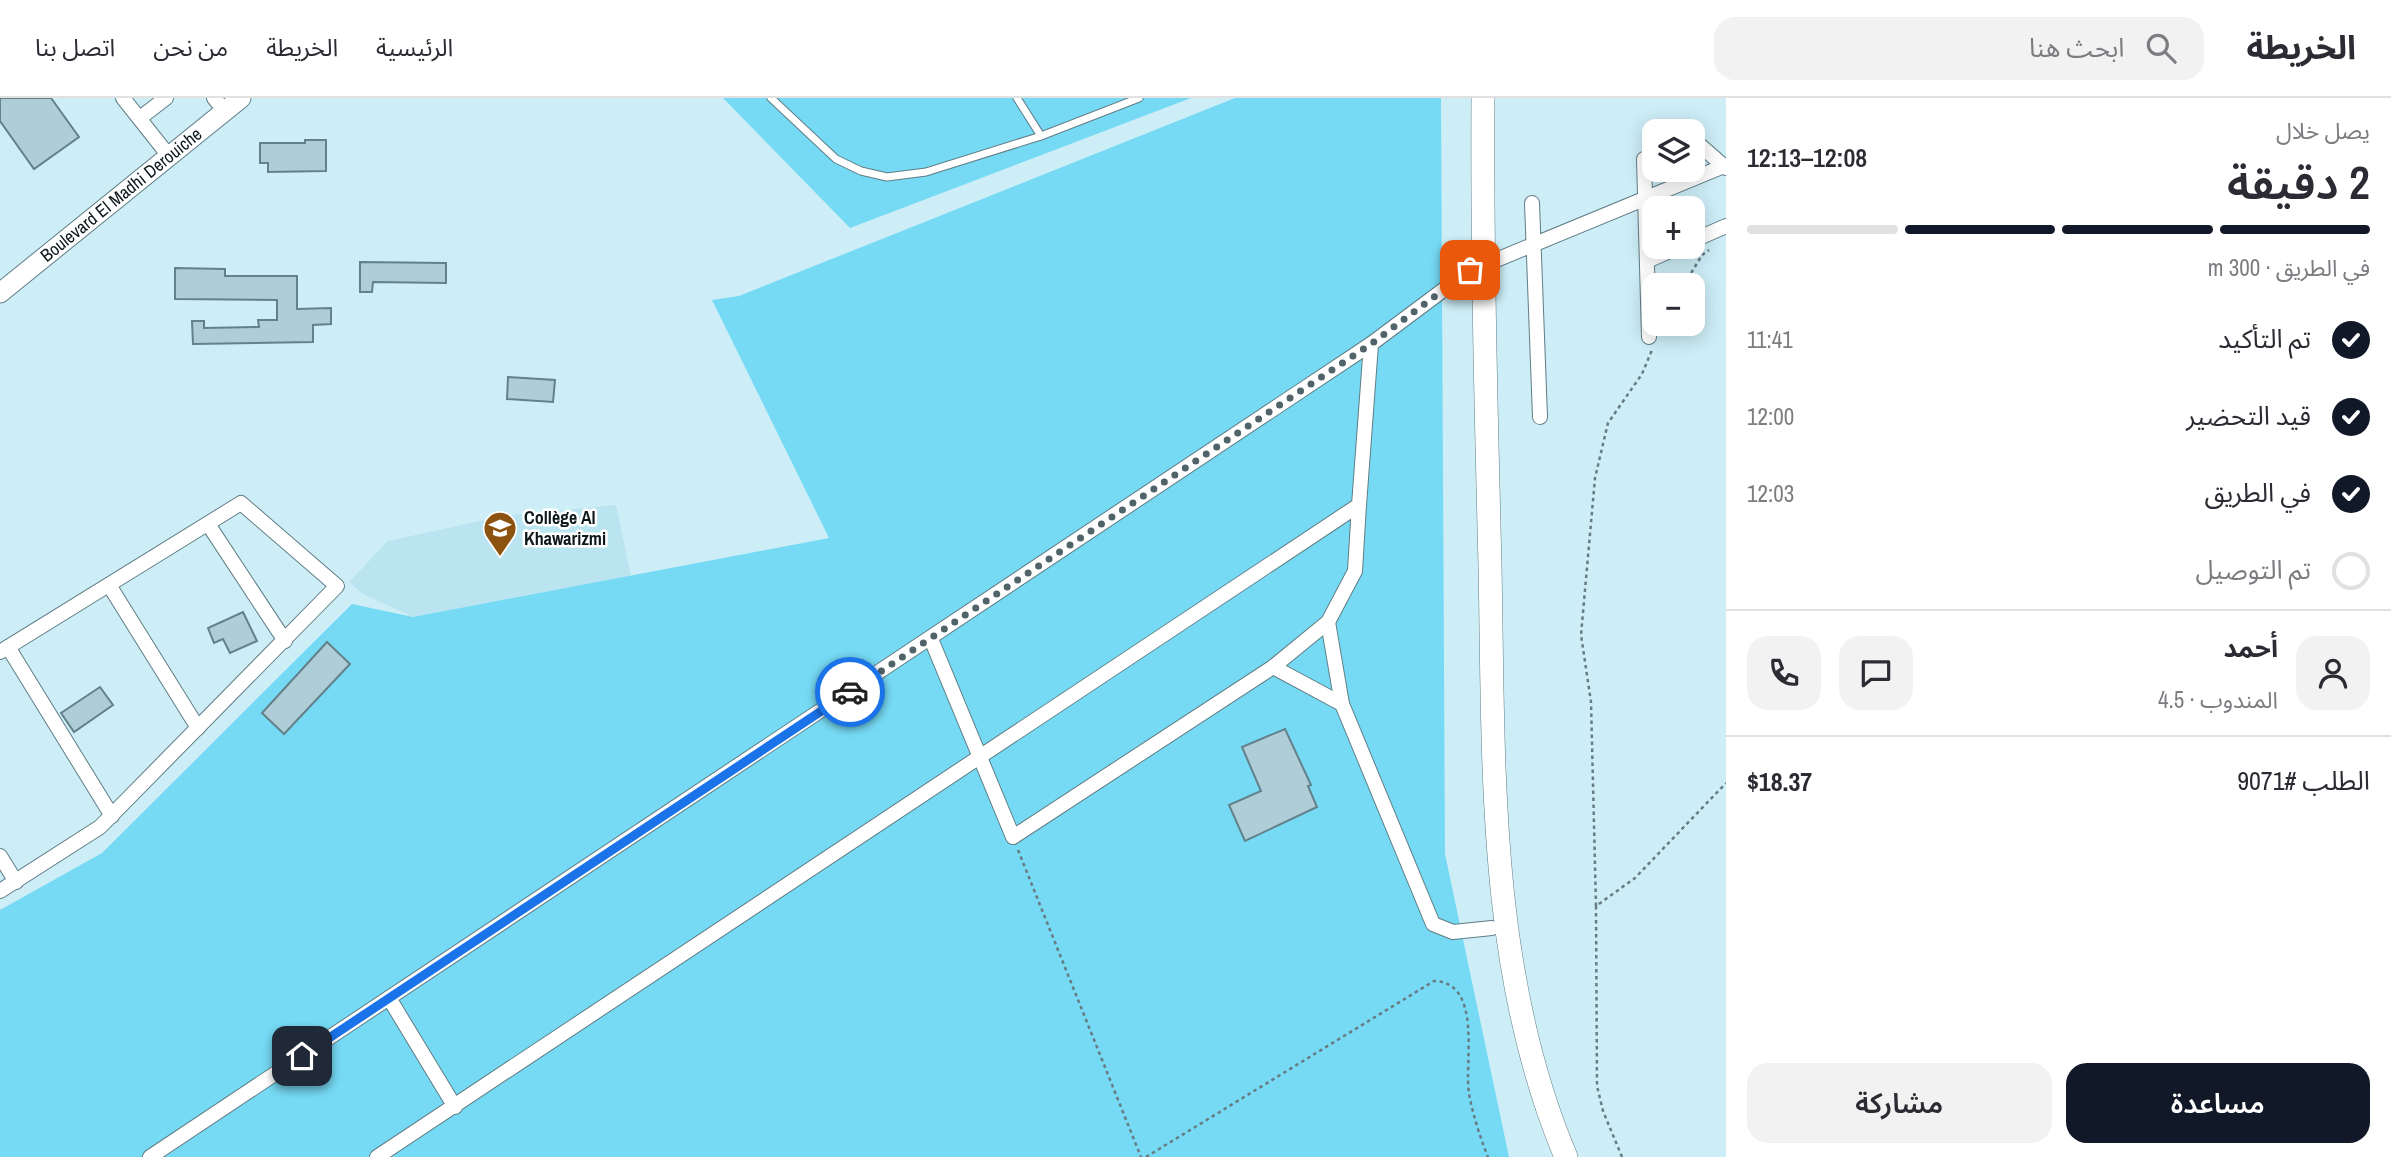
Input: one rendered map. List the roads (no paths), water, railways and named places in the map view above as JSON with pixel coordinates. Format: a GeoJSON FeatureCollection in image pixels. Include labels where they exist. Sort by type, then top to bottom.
{"type":"FeatureCollection","features":[{"type":"Feature","properties":{"kind":"main road"},"geometry":{"type":"LineString","coordinates":[[1468,98],[1477,268],[1492,732],[1502,884],[1520,1007],[1545,1102],[1566,1157]]}},
{"type":"Feature","properties":{"kind":"main road"},"geometry":{"type":"LineString","coordinates":[[1483,98],[1477,268],[1480,760],[1492,928],[1521,1074],[1549,1157]]}},
{"type":"Feature","properties":{"kind":"street"},"geometry":{"type":"LineString","coordinates":[[123,98],[169,156]]}},
{"type":"Feature","properties":{"kind":"street"},"geometry":{"type":"LineString","coordinates":[[140,118],[166,98]]}},
{"type":"Feature","properties":{"kind":"street","name":"Boulevard El Madhi Derouiche"},"geometry":{"type":"LineString","coordinates":[[0,292],[169,156],[220,105],[241,98]]}},
{"type":"Feature","properties":{"kind":"street"},"geometry":{"type":"LineString","coordinates":[[1652,196],[1725,167],[1705,150]]}},
{"type":"Feature","properties":{"kind":"street"},"geometry":{"type":"LineString","coordinates":[[150,1157],[931,639],[1371,344],[1477,268],[1642,200]]}},
{"type":"Feature","properties":{"kind":"street"},"geometry":{"type":"LineString","coordinates":[[1532,203],[1540,417]]}},
{"type":"Feature","properties":{"kind":"street"},"geometry":{"type":"LineString","coordinates":[[1705,235],[1726,226]]}},
{"type":"Feature","properties":{"kind":"street"},"geometry":{"type":"LineString","coordinates":[[1651,343],[1647,261],[1652,259]]}},
{"type":"Feature","properties":{"kind":"street"},"geometry":{"type":"LineString","coordinates":[[931,639],[1013,837],[1273,667],[1328,622],[1355,571],[1371,344]]}},
{"type":"Feature","properties":{"kind":"street"},"geometry":{"type":"LineString","coordinates":[[0,891],[94,832],[112,816],[337,586],[241,503],[4,650],[112,816]]}},
{"type":"Feature","properties":{"kind":"street"},"geometry":{"type":"LineString","coordinates":[[377,1157],[1359,505]]}},
{"type":"Feature","properties":{"kind":"street"},"geometry":{"type":"LineString","coordinates":[[208,524],[285,640]]}},
{"type":"Feature","properties":{"kind":"street"},"geometry":{"type":"LineString","coordinates":[[109,585],[198,728]]}},
{"type":"Feature","properties":{"kind":"street"},"geometry":{"type":"LineString","coordinates":[[1328,622],[1342,704],[1433,924],[1453,932],[1492,928]]}},
{"type":"Feature","properties":{"kind":"street"},"geometry":{"type":"LineString","coordinates":[[1273,667],[1342,704]]}},
{"type":"Feature","properties":{"kind":"street"},"geometry":{"type":"LineString","coordinates":[[0,856],[16,882]]}},
{"type":"Feature","properties":{"kind":"street"},"geometry":{"type":"LineString","coordinates":[[389,998],[455,1107]]}},
{"type":"Feature","properties":{"kind":"lane"},"geometry":{"type":"LineString","coordinates":[[771,98],[836,159],[861,171],[887,177],[926,172],[1041,136],[1124,101],[1139,98]]}},
{"type":"Feature","properties":{"kind":"lane"},"geometry":{"type":"LineString","coordinates":[[1017,98],[1041,136]]}},
{"type":"Feature","properties":{"kind":"place","name":"Collège Al Khawarizmi"},"geometry":{"type":"Point","coordinates":[500,558]}}]}
